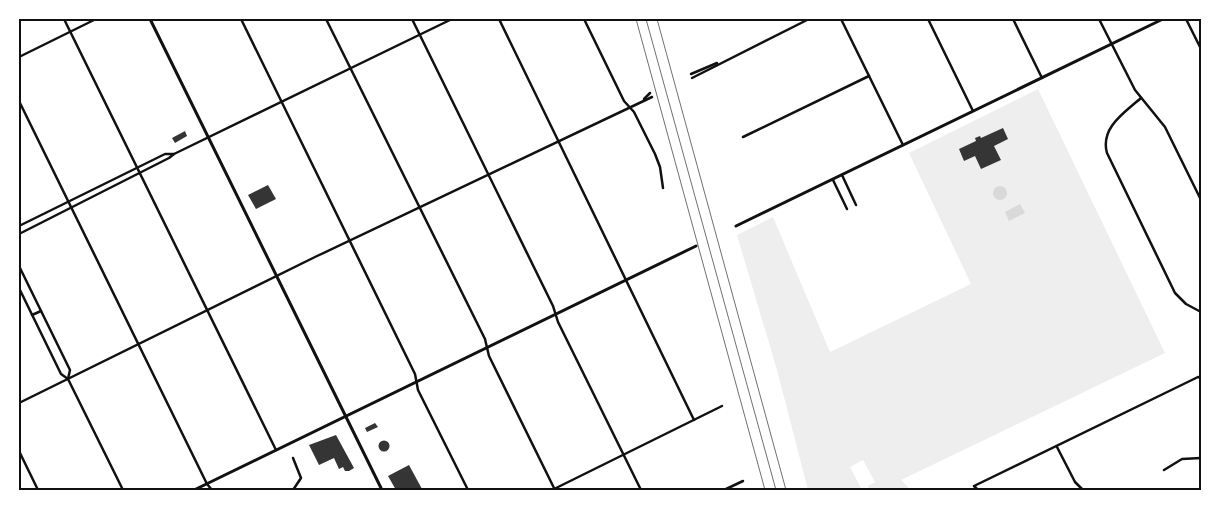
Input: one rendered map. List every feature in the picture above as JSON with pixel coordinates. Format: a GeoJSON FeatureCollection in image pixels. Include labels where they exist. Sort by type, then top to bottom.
{"type":"FeatureCollection","features":[{"type":"Feature","properties":{"kind":"street"},"geometry":{"type":"LineString","coordinates":[[64,19],[276,450]]}},
{"type":"Feature","properties":{"kind":"street"},"geometry":{"type":"LineString","coordinates":[[19,57],[96,19]]}},
{"type":"Feature","properties":{"kind":"street"},"geometry":{"type":"LineString","coordinates":[[150,19],[382,490]]}},
{"type":"Feature","properties":{"kind":"street"},"geometry":{"type":"LineString","coordinates":[[240,19],[350,241],[416,380],[418,390],[468,490]]}},
{"type":"Feature","properties":{"kind":"street"},"geometry":{"type":"LineString","coordinates":[[326,19],[486,346],[489,356],[554,490],[722,406]]}},
{"type":"Feature","properties":{"kind":"street"},"geometry":{"type":"LineString","coordinates":[[412,19],[489,174],[640,490]]}},
{"type":"Feature","properties":{"kind":"street"},"geometry":{"type":"LineString","coordinates":[[19,234],[208,137],[452,19]]}},
{"type":"Feature","properties":{"kind":"street"},"geometry":{"type":"LineString","coordinates":[[499,19],[694,420]]}},
{"type":"Feature","properties":{"kind":"street"},"geometry":{"type":"LineString","coordinates":[[584,19],[655,154],[660,167],[663,188]]}},
{"type":"Feature","properties":{"kind":"street"},"geometry":{"type":"LineString","coordinates":[[692,78],[718,63],[809,19]]}},
{"type":"Feature","properties":{"kind":"street"},"geometry":{"type":"LineString","coordinates":[[841,19],[903,146]]}},
{"type":"Feature","properties":{"kind":"street"},"geometry":{"type":"LineString","coordinates":[[928,19],[973,111]]}},
{"type":"Feature","properties":{"kind":"street"},"geometry":{"type":"LineString","coordinates":[[1013,19],[1042,78]]}},
{"type":"Feature","properties":{"kind":"street"},"geometry":{"type":"LineString","coordinates":[[1099,19],[1130,82],[1165,127],[1201,200]]}},
{"type":"Feature","properties":{"kind":"street"},"geometry":{"type":"LineString","coordinates":[[736,226],[1162,19]]}},
{"type":"Feature","properties":{"kind":"street"},"geometry":{"type":"LineString","coordinates":[[1186,19],[1201,50]]}},
{"type":"Feature","properties":{"kind":"street"},"geometry":{"type":"LineString","coordinates":[[690,74],[718,63]]}},
{"type":"Feature","properties":{"kind":"street"},"geometry":{"type":"LineString","coordinates":[[743,137],[869,76]]}},
{"type":"Feature","properties":{"kind":"street"},"geometry":{"type":"LineString","coordinates":[[643,100],[650,93]]}},
{"type":"Feature","properties":{"kind":"street"},"geometry":{"type":"LineString","coordinates":[[19,403],[276,276],[629,106],[652,97]]}},
{"type":"Feature","properties":{"kind":"street"},"geometry":{"type":"LineString","coordinates":[[1141,98],[1111,126],[1107,133],[1105,147],[1175,293],[1186,304],[1201,312]]}},
{"type":"Feature","properties":{"kind":"street"},"geometry":{"type":"LineString","coordinates":[[19,101],[206,484],[212,490]]}},
{"type":"Feature","properties":{"kind":"street"},"geometry":{"type":"LineString","coordinates":[[19,226],[165,154],[174,154]]}},
{"type":"Feature","properties":{"kind":"street"},"geometry":{"type":"LineString","coordinates":[[842,175],[856,205]]}},
{"type":"Feature","properties":{"kind":"street"},"geometry":{"type":"LineString","coordinates":[[833,180],[847,209]]}},
{"type":"Feature","properties":{"kind":"street"},"geometry":{"type":"LineString","coordinates":[[194,490],[416,380],[696,246]]}},
{"type":"Feature","properties":{"kind":"street"},"geometry":{"type":"LineString","coordinates":[[19,266],[70,370],[68,379]]}},
{"type":"Feature","properties":{"kind":"street"},"geometry":{"type":"LineString","coordinates":[[19,288],[61,374],[68,379],[123,490]]}},
{"type":"Feature","properties":{"kind":"street"},"geometry":{"type":"LineString","coordinates":[[32,315],[41,311]]}},
{"type":"Feature","properties":{"kind":"street"},"geometry":{"type":"LineString","coordinates":[[978,490],[974,486],[1198,377],[1201,378]]}},
{"type":"Feature","properties":{"kind":"street"},"geometry":{"type":"LineString","coordinates":[[1057,447],[1075,482],[1083,490]]}},
{"type":"Feature","properties":{"kind":"street"},"geometry":{"type":"LineString","coordinates":[[19,451],[38,490]]}},
{"type":"Feature","properties":{"kind":"street"},"geometry":{"type":"LineString","coordinates":[[293,490],[300,478],[294,458]]}},
{"type":"Feature","properties":{"kind":"street"},"geometry":{"type":"LineString","coordinates":[[1164,470],[1182,459],[1201,458]]}},
{"type":"Feature","properties":{"kind":"street"},"geometry":{"type":"LineString","coordinates":[[724,490],[743,481]]}},
{"type":"Feature","properties":{"kind":"shaded area"},"geometry":{"type":"Polygon","coordinates":[[[1038,89],[1165,353],[901,480],[911,490],[869,490],[868,486],[875,482],[863,460],[850,467],[862,490],[808,490],[777,370],[737,235],[773,217],[830,352],[971,284],[909,153],[1038,89]]]}},
{"type":"Feature","properties":{"kind":"shaded area"},"geometry":{"type":"Polygon","coordinates":[[[997,186],[1003,186],[1007,193],[1003,200],[997,200],[993,196],[993,190],[997,186]]]}},
{"type":"Feature","properties":{"kind":"shaded area"},"geometry":{"type":"Polygon","coordinates":[[[1020,204],[1025,213],[1009,221],[1005,212],[1020,204]]]}},
{"type":"Feature","properties":{"kind":"building"},"geometry":{"type":"Polygon","coordinates":[[[1003,128],[1008,139],[994,146],[1001,160],[981,169],[975,156],[964,161],[959,149],[976,141],[975,138],[980,136],[981,138],[1003,128]]]}},
{"type":"Feature","properties":{"kind":"building"},"geometry":{"type":"Polygon","coordinates":[[[185,131],[187,136],[175,143],[172,138],[185,131]]]}},
{"type":"Feature","properties":{"kind":"building"},"geometry":{"type":"Polygon","coordinates":[[[268,185],[276,199],[256,209],[248,195],[268,185]]]}},
{"type":"Feature","properties":{"kind":"building"},"geometry":{"type":"Polygon","coordinates":[[[375,423],[378,427],[367,432],[365,428],[375,423]]]}},
{"type":"Feature","properties":{"kind":"building"},"geometry":{"type":"Polygon","coordinates":[[[336,435],[354,468],[349,471],[345,471],[343,467],[339,469],[334,458],[319,465],[309,445],[336,435]]]}},
{"type":"Feature","properties":{"kind":"building"},"geometry":{"type":"Polygon","coordinates":[[[382,441],[386,441],[389,446],[388,450],[382,451],[379,448],[379,444],[382,441]]]}},
{"type":"Feature","properties":{"kind":"building"},"geometry":{"type":"Polygon","coordinates":[[[409,465],[422,489],[396,490],[388,476],[409,465]]]}},
{"type":"Feature","properties":{"kind":"railway"},"geometry":{"type":"LineString","coordinates":[[636,19],[765,490]]}},
{"type":"Feature","properties":{"kind":"railway"},"geometry":{"type":"LineString","coordinates":[[646,19],[776,490]]}},
{"type":"Feature","properties":{"kind":"railway"},"geometry":{"type":"LineString","coordinates":[[657,19],[786,490]]}}]}
